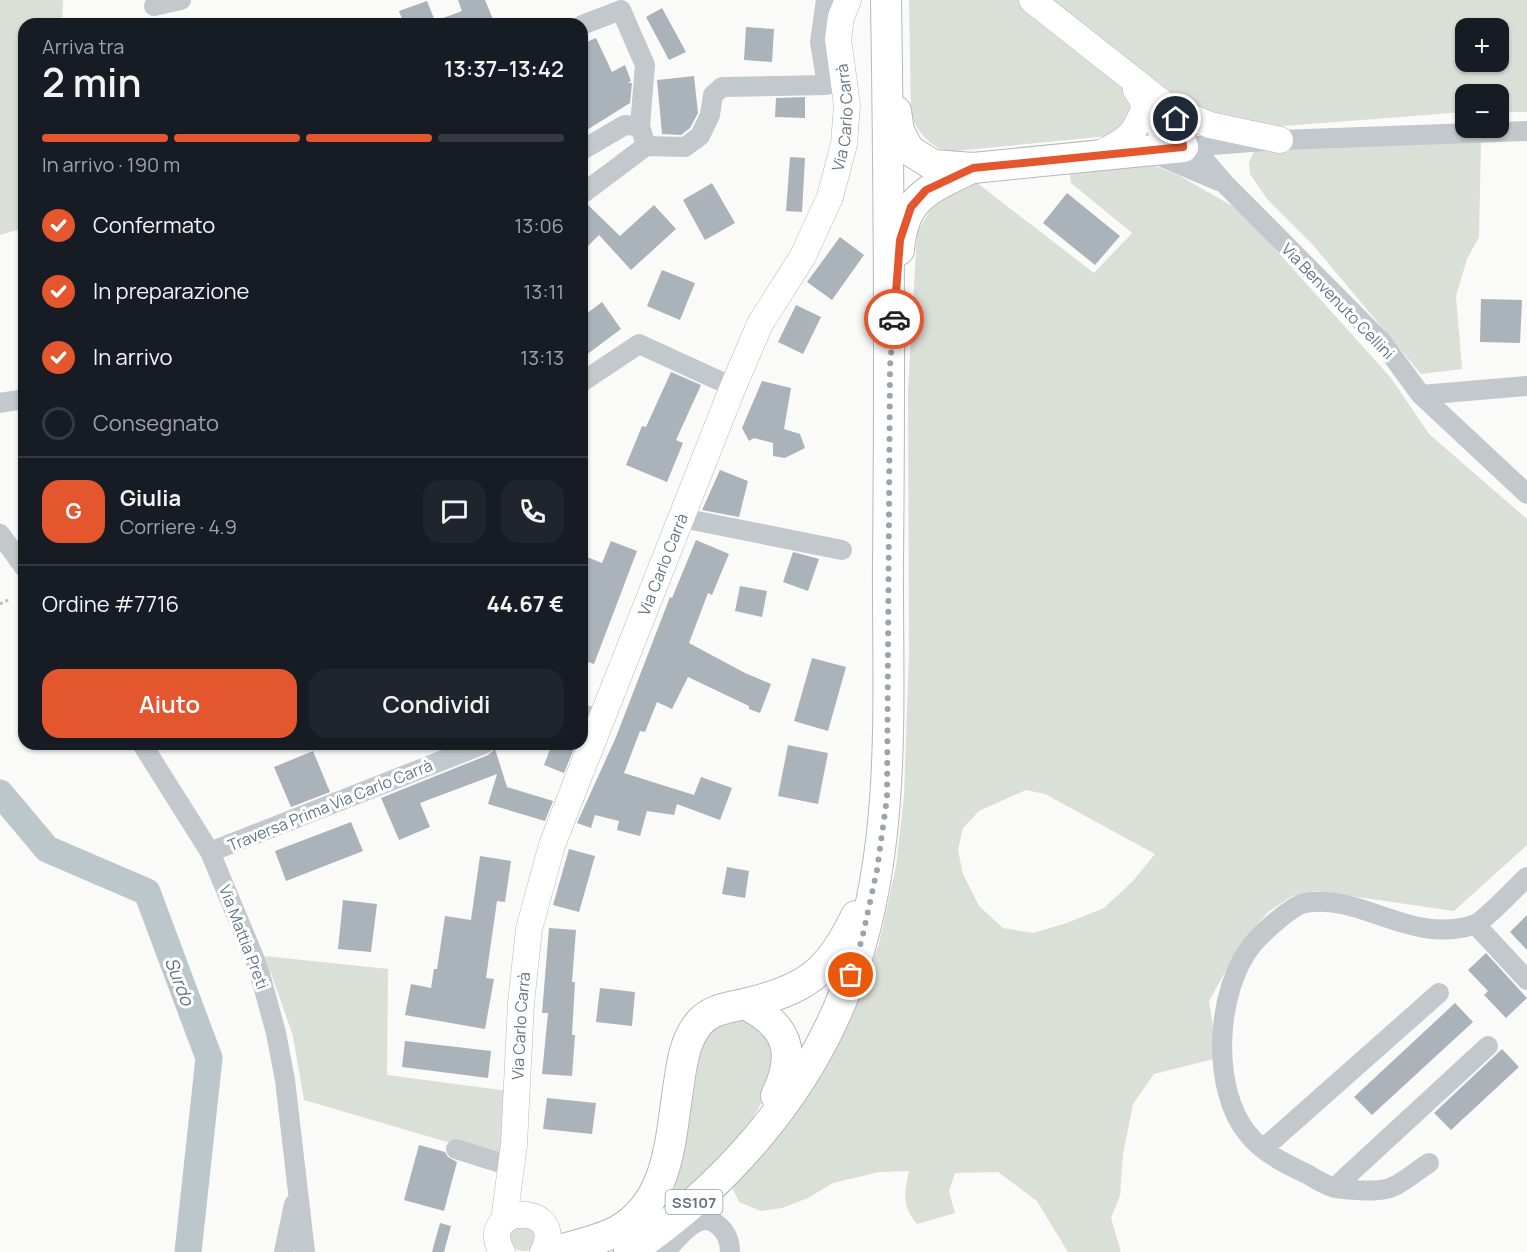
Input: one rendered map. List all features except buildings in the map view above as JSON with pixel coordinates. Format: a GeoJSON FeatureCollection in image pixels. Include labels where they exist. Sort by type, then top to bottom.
{"type":"FeatureCollection","features":[{"type":"Feature","properties":{"kind":"highway","name":"SS107"},"geometry":{"type":"LineString","coordinates":[[629,1252],[703,1195],[752,1144],[790,1095],[820,1043],[845,992],[862,939],[877,870],[887,798],[890,366],[886,0]]}},
{"type":"Feature","properties":{"kind":"highway"},"geometry":{"type":"LineString","coordinates":[[887,47],[899,131],[909,150],[933,165],[973,168],[1101,153],[1183,147]]}},
{"type":"Feature","properties":{"kind":"highway"},"geometry":{"type":"LineString","coordinates":[[890,366],[900,240],[911,207],[926,190],[973,168]]}},
{"type":"Feature","properties":{"kind":"highway"},"geometry":{"type":"LineString","coordinates":[[544,1238],[600,1237],[616,1231],[634,1219],[649,1204],[661,1183],[684,1052],[699,1023],[717,1010],[782,994],[805,984],[828,963],[847,934],[877,870]]}},
{"type":"Feature","properties":{"kind":"highway"},"geometry":{"type":"LineString","coordinates":[[745,1004],[763,1013],[779,1027],[785,1041],[788,1059],[784,1080],[752,1144]]}},
{"type":"Feature","properties":{"kind":"main road","name":"Via Carlo Carrà"},"geometry":{"type":"LineString","coordinates":[[588,732],[682,518],[760,324],[803,256],[830,197],[844,144],[847,105],[836,82],[838,39],[848,0]]}},
{"type":"Feature","properties":{"kind":"main road"},"geometry":{"type":"LineString","coordinates":[[1032,0],[1127,74],[1182,130],[1183,147]]}},
{"type":"Feature","properties":{"kind":"main road"},"geometry":{"type":"LineString","coordinates":[[1157,106],[1210,125],[1280,140]]}},
{"type":"Feature","properties":{"kind":"main road"},"geometry":{"type":"LineString","coordinates":[[1101,153],[1127,140],[1139,123],[1157,106]]}},
{"type":"Feature","properties":{"kind":"main road","name":"Via Carlo Carrà"},"geometry":{"type":"LineString","coordinates":[[499,1242],[512,1155],[521,1004],[530,928],[552,845],[582,750]]}},
{"type":"Feature","properties":{"kind":"main road","name":"Via Carlo Carrà"},"geometry":{"type":"LineString","coordinates":[[512,1155],[524,1199],[544,1238]]}},
{"type":"Feature","properties":{"kind":"main road"},"geometry":{"type":"LineString","coordinates":[[499,1242],[517,1214],[544,1238]]}},
{"type":"Feature","properties":{"kind":"street"},"geometry":{"type":"LineString","coordinates":[[154,6],[181,0]]}},
{"type":"Feature","properties":{"kind":"street"},"geometry":{"type":"LineString","coordinates":[[588,190],[646,146],[685,147],[700,136],[710,115],[713,95],[722,87],[836,82],[820,42],[826,0]]}},
{"type":"Feature","properties":{"kind":"street"},"geometry":{"type":"LineString","coordinates":[[588,23],[621,10],[645,64],[640,126],[646,146]]}},
{"type":"Feature","properties":{"kind":"street"},"geometry":{"type":"LineString","coordinates":[[588,147],[625,125],[640,126]]}},
{"type":"Feature","properties":{"kind":"street"},"geometry":{"type":"LineString","coordinates":[[1183,147],[1280,140],[1527,131]]}},
{"type":"Feature","properties":{"kind":"street"},"geometry":{"type":"LineString","coordinates":[[1224,145],[1222,164],[1224,183]]}},
{"type":"Feature","properties":{"kind":"street","name":"Via Benvenuto Cellini"},"geometry":{"type":"LineString","coordinates":[[1183,147],[1192,158],[1224,183],[1382,342],[1421,394],[1527,494]]}},
{"type":"Feature","properties":{"kind":"street","name":"Via Benvenuto Cellini"},"geometry":{"type":"LineString","coordinates":[[1144,150],[1178,162],[1224,183]]}},
{"type":"Feature","properties":{"kind":"street"},"geometry":{"type":"LineString","coordinates":[[588,378],[639,344],[733,387]]}},
{"type":"Feature","properties":{"kind":"street"},"geometry":{"type":"LineString","coordinates":[[1421,394],[1527,386]]}},
{"type":"Feature","properties":{"kind":"street"},"geometry":{"type":"LineString","coordinates":[[0,403],[18,400]]}},
{"type":"Feature","properties":{"kind":"street"},"geometry":{"type":"LineString","coordinates":[[682,518],[842,550]]}},
{"type":"Feature","properties":{"kind":"street"},"geometry":{"type":"LineString","coordinates":[[0,534],[18,559]]}},
{"type":"Feature","properties":{"kind":"street","name":"Via Mattia Preti"},"geometry":{"type":"LineString","coordinates":[[146,750],[210,852],[258,967],[276,1033],[285,1080],[305,1252]]}},
{"type":"Feature","properties":{"kind":"street","name":"Traversa Prima Via Carlo Carrà"},"geometry":{"type":"LineString","coordinates":[[210,852],[469,750]]}},
{"type":"Feature","properties":{"kind":"street"},"geometry":{"type":"LineString","coordinates":[[1429,1163],[1386,1189],[1334,1188],[1276,1158],[1248,1134],[1235,1112],[1228,1089],[1223,1052],[1223,1012],[1232,984],[1251,946],[1282,917],[1303,903],[1339,905],[1428,930],[1452,930],[1476,925],[1527,877]]}},
{"type":"Feature","properties":{"kind":"street"},"geometry":{"type":"LineString","coordinates":[[1476,925],[1527,980]]}},
{"type":"Feature","properties":{"kind":"street"},"geometry":{"type":"LineString","coordinates":[[1264,1148],[1439,993]]}},
{"type":"Feature","properties":{"kind":"street"},"geometry":{"type":"LineString","coordinates":[[1334,1188],[1488,1046]]}},
{"type":"Feature","properties":{"kind":"street"},"geometry":{"type":"LineString","coordinates":[[456,1149],[512,1155]]}},
{"type":"Feature","properties":{"kind":"street","name":"Via Mattia Preti"},"geometry":{"type":"LineString","coordinates":[[284,1252],[298,1184]]}},
{"type":"Feature","properties":{"kind":"street"},"geometry":{"type":"LineString","coordinates":[[665,1252],[695,1222],[702,1220],[716,1223],[722,1228],[730,1244],[730,1252]]}},
{"type":"Feature","properties":{"kind":"path"},"geometry":{"type":"LineString","coordinates":[[0,604],[10,598]]}},
{"type":"Feature","properties":{"kind":"shaded area"},"geometry":{"type":"Polygon","coordinates":[[[0,0],[63,0],[62,18],[18,18],[18,230],[0,235],[0,0]]]}},
{"type":"Feature","properties":{"kind":"shaded area"},"geometry":{"type":"Polygon","coordinates":[[[909,0],[1022,0],[1121,76],[1136,100],[1134,116],[1109,136],[945,152],[924,137],[911,115],[909,0]]]}},
{"type":"Feature","properties":{"kind":"shaded area"},"geometry":{"type":"Polygon","coordinates":[[[1042,0],[1527,0],[1527,112],[1509,112],[1509,84],[1455,84],[1455,113],[1271,127],[1184,108],[1042,0]]]}},
{"type":"Feature","properties":{"kind":"shaded area"},"geometry":{"type":"Polygon","coordinates":[[[1481,139],[1479,237],[1467,259],[1456,296],[1462,369],[1421,374],[1313,245],[1267,199],[1250,174],[1249,162],[1255,150],[1481,139]]]}},
{"type":"Feature","properties":{"kind":"shaded area"},"geometry":{"type":"Polygon","coordinates":[[[1141,160],[1180,176],[1241,211],[1391,378],[1429,434],[1527,519],[1527,845],[1454,911],[1316,891],[1293,896],[1269,911],[1240,945],[1209,1001],[1218,1058],[1154,1074],[1133,1104],[1123,1154],[1120,1196],[1111,1218],[1121,1252],[1068,1252],[1037,1201],[998,1172],[955,1173],[949,1191],[955,1213],[917,1224],[906,1205],[909,1171],[879,1172],[833,1183],[808,1198],[782,1208],[761,1211],[739,1202],[730,1183],[853,1008],[879,944],[896,866],[904,796],[909,653],[908,390],[917,233],[940,193],[972,179],[1094,273],[1132,233],[1071,183],[1068,163],[1141,160]],[[1026,790],[979,811],[963,828],[958,850],[963,874],[979,906],[1003,928],[1033,933],[1067,923],[1104,908],[1133,881],[1155,854],[1045,794],[1026,790]]]}},
{"type":"Feature","properties":{"kind":"shaded area"},"geometry":{"type":"Polygon","coordinates":[[[265,956],[388,969],[387,1075],[508,1091],[502,1158],[304,1100],[293,1036],[265,956]]]}},
{"type":"Feature","properties":{"kind":"shaded area"},"geometry":{"type":"Polygon","coordinates":[[[733,1013],[772,1031],[777,1075],[732,1151],[671,1200],[686,1139],[704,1034],[733,1013]]]}},
{"type":"Feature","properties":{"kind":"shaded area"},"geometry":{"type":"Polygon","coordinates":[[[519,1224],[536,1231],[532,1249],[522,1251],[512,1247],[510,1234],[519,1224]]]}},
{"type":"Feature","properties":{"kind":"waterway","name":"Surdo"},"geometry":{"type":"LineString","coordinates":[[0,793],[47,849],[147,892],[209,1058],[188,1252]]}},
{"type":"Feature","properties":{"kind":"way so far"},"geometry":{"type":"LineString","coordinates":[[851,975],[862,939],[877,870],[887,798],[890,366],[894,319]]}},
{"type":"Feature","properties":{"kind":"route"},"geometry":{"type":"LineString","coordinates":[[894,319],[900,240],[911,207],[926,190],[973,168],[1101,153],[1183,147],[1182,130],[1176,119]]}}]}
